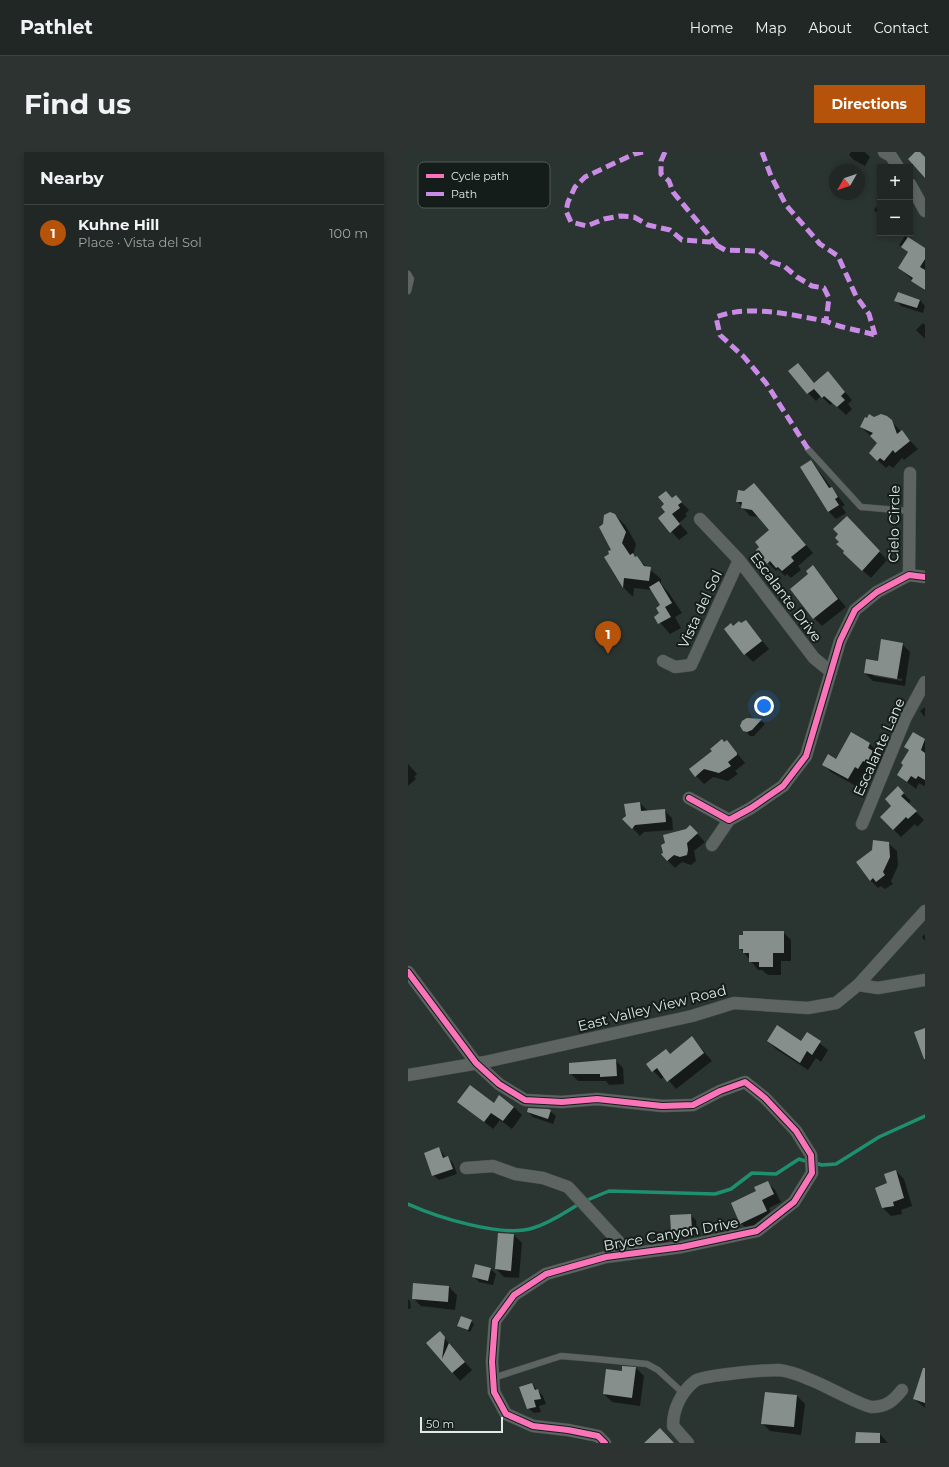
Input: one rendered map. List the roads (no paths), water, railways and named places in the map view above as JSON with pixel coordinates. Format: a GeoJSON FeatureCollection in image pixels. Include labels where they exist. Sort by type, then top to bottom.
{"type":"FeatureCollection","features":[{"type":"Feature","properties":{"kind":"street"},"geometry":{"type":"LineString","coordinates":[[884,152],[891,156],[896,164]]}},
{"type":"Feature","properties":{"kind":"street"},"geometry":{"type":"LineString","coordinates":[[913,189],[925,211]]}},
{"type":"Feature","properties":{"kind":"street","name":"Cielo Circle"},"geometry":{"type":"LineString","coordinates":[[909,575],[910,473]]}},
{"type":"Feature","properties":{"kind":"street","name":"Escalante Drive"},"geometry":{"type":"LineString","coordinates":[[700,519],[739,560],[814,658],[831,672],[840,641],[855,610],[877,592],[909,575]]}},
{"type":"Feature","properties":{"kind":"street","name":"Vista del Sol"},"geometry":{"type":"LineString","coordinates":[[663,661],[675,667],[691,665],[739,560]]}},
{"type":"Feature","properties":{"kind":"street"},"geometry":{"type":"LineString","coordinates":[[909,575],[925,577]]}},
{"type":"Feature","properties":{"kind":"street"},"geometry":{"type":"LineString","coordinates":[[712,845],[729,820],[751,808],[783,786],[806,756],[831,672]]}},
{"type":"Feature","properties":{"kind":"street","name":"Escalante Lane"},"geometry":{"type":"LineString","coordinates":[[862,824],[905,719],[925,682]]}},
{"type":"Feature","properties":{"kind":"street"},"geometry":{"type":"LineString","coordinates":[[689,798],[729,820]]}},
{"type":"Feature","properties":{"kind":"street","name":"East Valley View Road"},"geometry":{"type":"LineString","coordinates":[[476,1063],[692,1016],[734,1003],[808,1008],[836,1003],[858,985],[925,911]]}},
{"type":"Feature","properties":{"kind":"street"},"geometry":{"type":"LineString","coordinates":[[408,972],[476,1063],[408,1075]]}},
{"type":"Feature","properties":{"kind":"street"},"geometry":{"type":"LineString","coordinates":[[858,985],[878,988],[925,980]]}},
{"type":"Feature","properties":{"kind":"street","name":"Bryce Canyon Drive"},"geometry":{"type":"LineString","coordinates":[[476,1063],[499,1084],[525,1100],[562,1102],[597,1099],[662,1106],[693,1105],[720,1091],[746,1082],[765,1098],[796,1131],[811,1155],[812,1173],[794,1202],[757,1231],[682,1248],[606,1257],[546,1274],[514,1295],[495,1321],[492,1362],[494,1392],[506,1414],[533,1426],[568,1430],[598,1436],[605,1443]]}},
{"type":"Feature","properties":{"kind":"street"},"geometry":{"type":"LineString","coordinates":[[466,1168],[494,1166],[515,1174],[543,1178],[568,1187],[630,1254]]}},
{"type":"Feature","properties":{"kind":"street"},"geometry":{"type":"LineString","coordinates":[[688,1443],[673,1426],[673,1416],[683,1393],[696,1380],[752,1371],[781,1370],[811,1379],[871,1407],[886,1405],[893,1401],[902,1390]]}},
{"type":"Feature","properties":{"kind":"lane"},"geometry":{"type":"LineString","coordinates":[[408,274],[411,279],[408,291]]}},
{"type":"Feature","properties":{"kind":"lane"},"geometry":{"type":"LineString","coordinates":[[808,449],[861,506],[910,511]]}},
{"type":"Feature","properties":{"kind":"lane"},"geometry":{"type":"LineString","coordinates":[[493,1378],[561,1356],[647,1364],[658,1370],[683,1393]]}},
{"type":"Feature","properties":{"kind":"waterway"},"geometry":{"type":"LineString","coordinates":[[815,1163],[822,1165],[836,1164],[879,1137],[925,1116]]}},
{"type":"Feature","properties":{"kind":"waterway"},"geometry":{"type":"LineString","coordinates":[[585,1201],[609,1191],[715,1194],[731,1189],[752,1173],[776,1174],[799,1159],[809,1162]]}},
{"type":"Feature","properties":{"kind":"waterway"},"geometry":{"type":"LineString","coordinates":[[408,1204],[435,1215],[470,1225],[504,1230],[533,1228],[557,1218],[579,1204]]}},
{"type":"Feature","properties":{"kind":"place","name":"Kuhne Hill"},"geometry":{"type":"Point","coordinates":[608,654]}}]}
